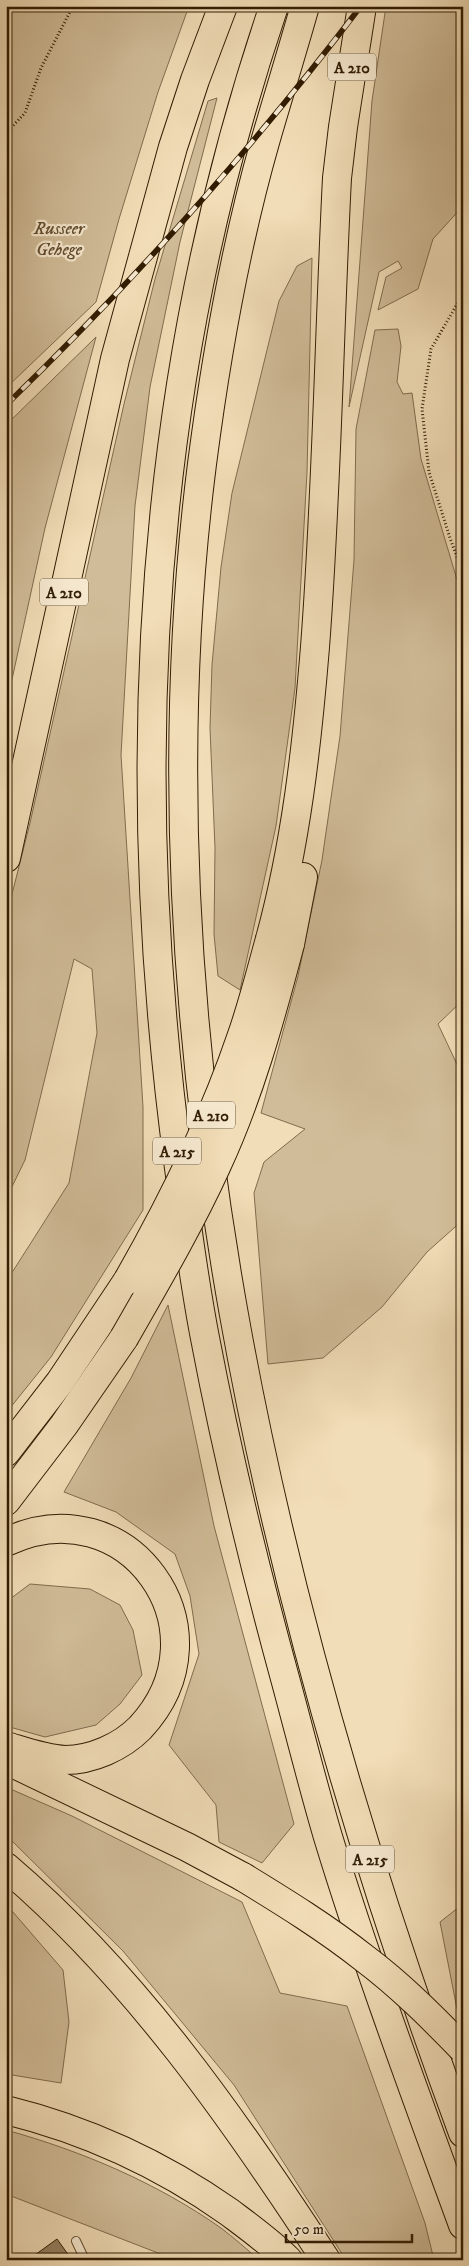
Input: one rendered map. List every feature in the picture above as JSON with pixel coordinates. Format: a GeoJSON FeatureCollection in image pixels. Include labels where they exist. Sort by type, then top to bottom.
{"type":"FeatureCollection","features":[{"type":"Feature","properties":{"kind":"highway","name":"A 210"},"geometry":{"type":"LineString","coordinates":[[6,858],[115,358],[173,147],[194,80],[223,6]]}},
{"type":"Feature","properties":{"kind":"highway","name":"A 215"},"geometry":{"type":"LineString","coordinates":[[274,6],[230,144],[208,237],[186,351],[170,453],[153,656],[151,723],[153,898],[162,1022],[174,1132],[203,1326],[259,1585],[328,1835],[380,1994],[463,2225]]}},
{"type":"Feature","properties":{"kind":"highway","name":"A 215"},"geometry":{"type":"LineString","coordinates":[[305,6],[264,145],[234,273],[214,382],[201,475],[186,642],[184,714],[186,888],[194,1009],[200,1080],[228,1281],[250,1399],[292,1580],[364,1841],[409,1978],[463,2132]]}},
{"type":"Feature","properties":{"kind":"highway","name":"A 210"},"geometry":{"type":"LineString","coordinates":[[6,1452],[60,1382],[128,1280],[174,1196],[203,1134],[280,942],[299,902],[318,786],[310,707],[323,546],[337,178],[362,6]]}},
{"type":"Feature","properties":{"kind":"highway"},"geometry":{"type":"LineString","coordinates":[[6,1501],[64,1425],[124,1338],[184,1231],[222,1152],[242,1104],[268,1028],[280,942]]}},
{"type":"Feature","properties":{"kind":"highway"},"geometry":{"type":"LineString","coordinates":[[6,1542],[21,1535],[43,1529],[67,1529],[90,1532],[120,1546],[140,1560],[163,1592],[172,1616],[175,1639],[175,1657],[170,1678],[161,1700],[149,1718],[133,1735],[101,1753],[85,1758],[66,1760],[47,1758],[6,1746]]}},
{"type":"Feature","properties":{"kind":"highway"},"geometry":{"type":"LineString","coordinates":[[6,1760],[187,1847],[243,1877],[303,1914],[365,1958],[399,1987],[463,2049]]}},
{"type":"Feature","properties":{"kind":"highway"},"geometry":{"type":"LineString","coordinates":[[6,1867],[97,1955],[166,2033],[272,2178],[326,2260]]}},
{"type":"Feature","properties":{"kind":"highway"},"geometry":{"type":"LineString","coordinates":[[6,2110],[47,2120],[94,2138],[160,2168],[243,2222],[288,2260]]}},
{"type":"Feature","properties":{"kind":"lane"},"geometry":{"type":"LineString","coordinates":[[76,2241],[85,2260]]}},
{"type":"Feature","properties":{"kind":"path"},"geometry":{"type":"LineString","coordinates":[[6,133],[25,113],[42,68],[73,6]]}},
{"type":"Feature","properties":{"kind":"path"},"geometry":{"type":"LineString","coordinates":[[463,294],[431,350],[422,410],[429,472],[463,573]]}},
{"type":"Feature","properties":{"kind":"green space","name":"Russeer Gehege"},"geometry":{"type":"Polygon","coordinates":[[[6,6],[189,6],[158,92],[96,302],[6,388],[6,6]]]}},
{"type":"Feature","properties":{"kind":"green space"},"geometry":{"type":"Polygon","coordinates":[[[386,6],[463,6],[463,206],[433,239],[418,289],[378,310],[386,277],[402,268],[398,261],[379,272],[349,407],[372,101],[386,6]]]}},
{"type":"Feature","properties":{"kind":"green space"},"geometry":{"type":"Polygon","coordinates":[[[217,98],[180,242],[150,387],[135,506],[121,755],[143,1107],[143,1210],[51,1357],[6,1413],[6,1282],[69,1183],[97,1033],[92,969],[74,959],[25,1160],[6,1199],[6,918],[30,823],[124,404],[155,279],[208,101],[217,98]]]}},
{"type":"Feature","properties":{"kind":"green space"},"geometry":{"type":"Polygon","coordinates":[[[312,258],[307,472],[295,688],[276,826],[240,990],[218,976],[214,934],[215,848],[210,728],[212,665],[221,567],[232,493],[279,301],[297,266],[312,258]]]}},
{"type":"Feature","properties":{"kind":"green space"},"geometry":{"type":"Polygon","coordinates":[[[398,329],[401,346],[397,382],[403,394],[412,393],[421,459],[458,583],[460,674],[463,683],[463,1000],[438,1024],[463,1077],[463,1220],[427,1252],[382,1307],[323,1358],[268,1364],[254,1193],[264,1162],[305,1129],[261,1113],[298,976],[322,860],[340,736],[354,560],[356,429],[375,330],[398,329]]]}},
{"type":"Feature","properties":{"kind":"green space"},"geometry":{"type":"Polygon","coordinates":[[[96,337],[45,528],[6,707],[6,425],[96,337]]]}},
{"type":"Feature","properties":{"kind":"green space"},"geometry":{"type":"Polygon","coordinates":[[[168,1305],[214,1526],[294,1824],[262,1863],[219,1842],[216,1805],[169,1745],[199,1654],[190,1596],[175,1554],[116,1512],[64,1492],[131,1378],[168,1305]]]}},
{"type":"Feature","properties":{"kind":"green space"},"geometry":{"type":"Polygon","coordinates":[[[30,1584],[90,1589],[120,1605],[133,1630],[142,1675],[120,1704],[96,1725],[45,1737],[6,1726],[6,1602],[30,1584]]]}},
{"type":"Feature","properties":{"kind":"green space"},"geometry":{"type":"Polygon","coordinates":[[[6,1787],[72,1816],[242,1902],[280,1993],[347,2006],[425,2223],[434,2260],[346,2260],[234,2085],[123,1951],[6,1835],[6,1787]]]}},
{"type":"Feature","properties":{"kind":"green space"},"geometry":{"type":"Polygon","coordinates":[[[6,1904],[63,1970],[69,2022],[61,2083],[6,2074],[6,1904]]]}},
{"type":"Feature","properties":{"kind":"green space"},"geometry":{"type":"Polygon","coordinates":[[[463,1904],[463,2015],[457,2009],[440,1922],[463,1904]]]}},
{"type":"Feature","properties":{"kind":"green space"},"geometry":{"type":"Polygon","coordinates":[[[6,2130],[91,2158],[145,2183],[197,2212],[221,2228],[259,2260],[176,2260],[6,2194],[6,2130]]]}},
{"type":"Feature","properties":{"kind":"building"},"geometry":{"type":"Polygon","coordinates":[[[57,2239],[72,2260],[28,2260],[57,2239]]]}},
{"type":"Feature","properties":{"kind":"railway"},"geometry":{"type":"LineString","coordinates":[[6,405],[54,358],[191,212],[278,111],[361,6]]}}]}
